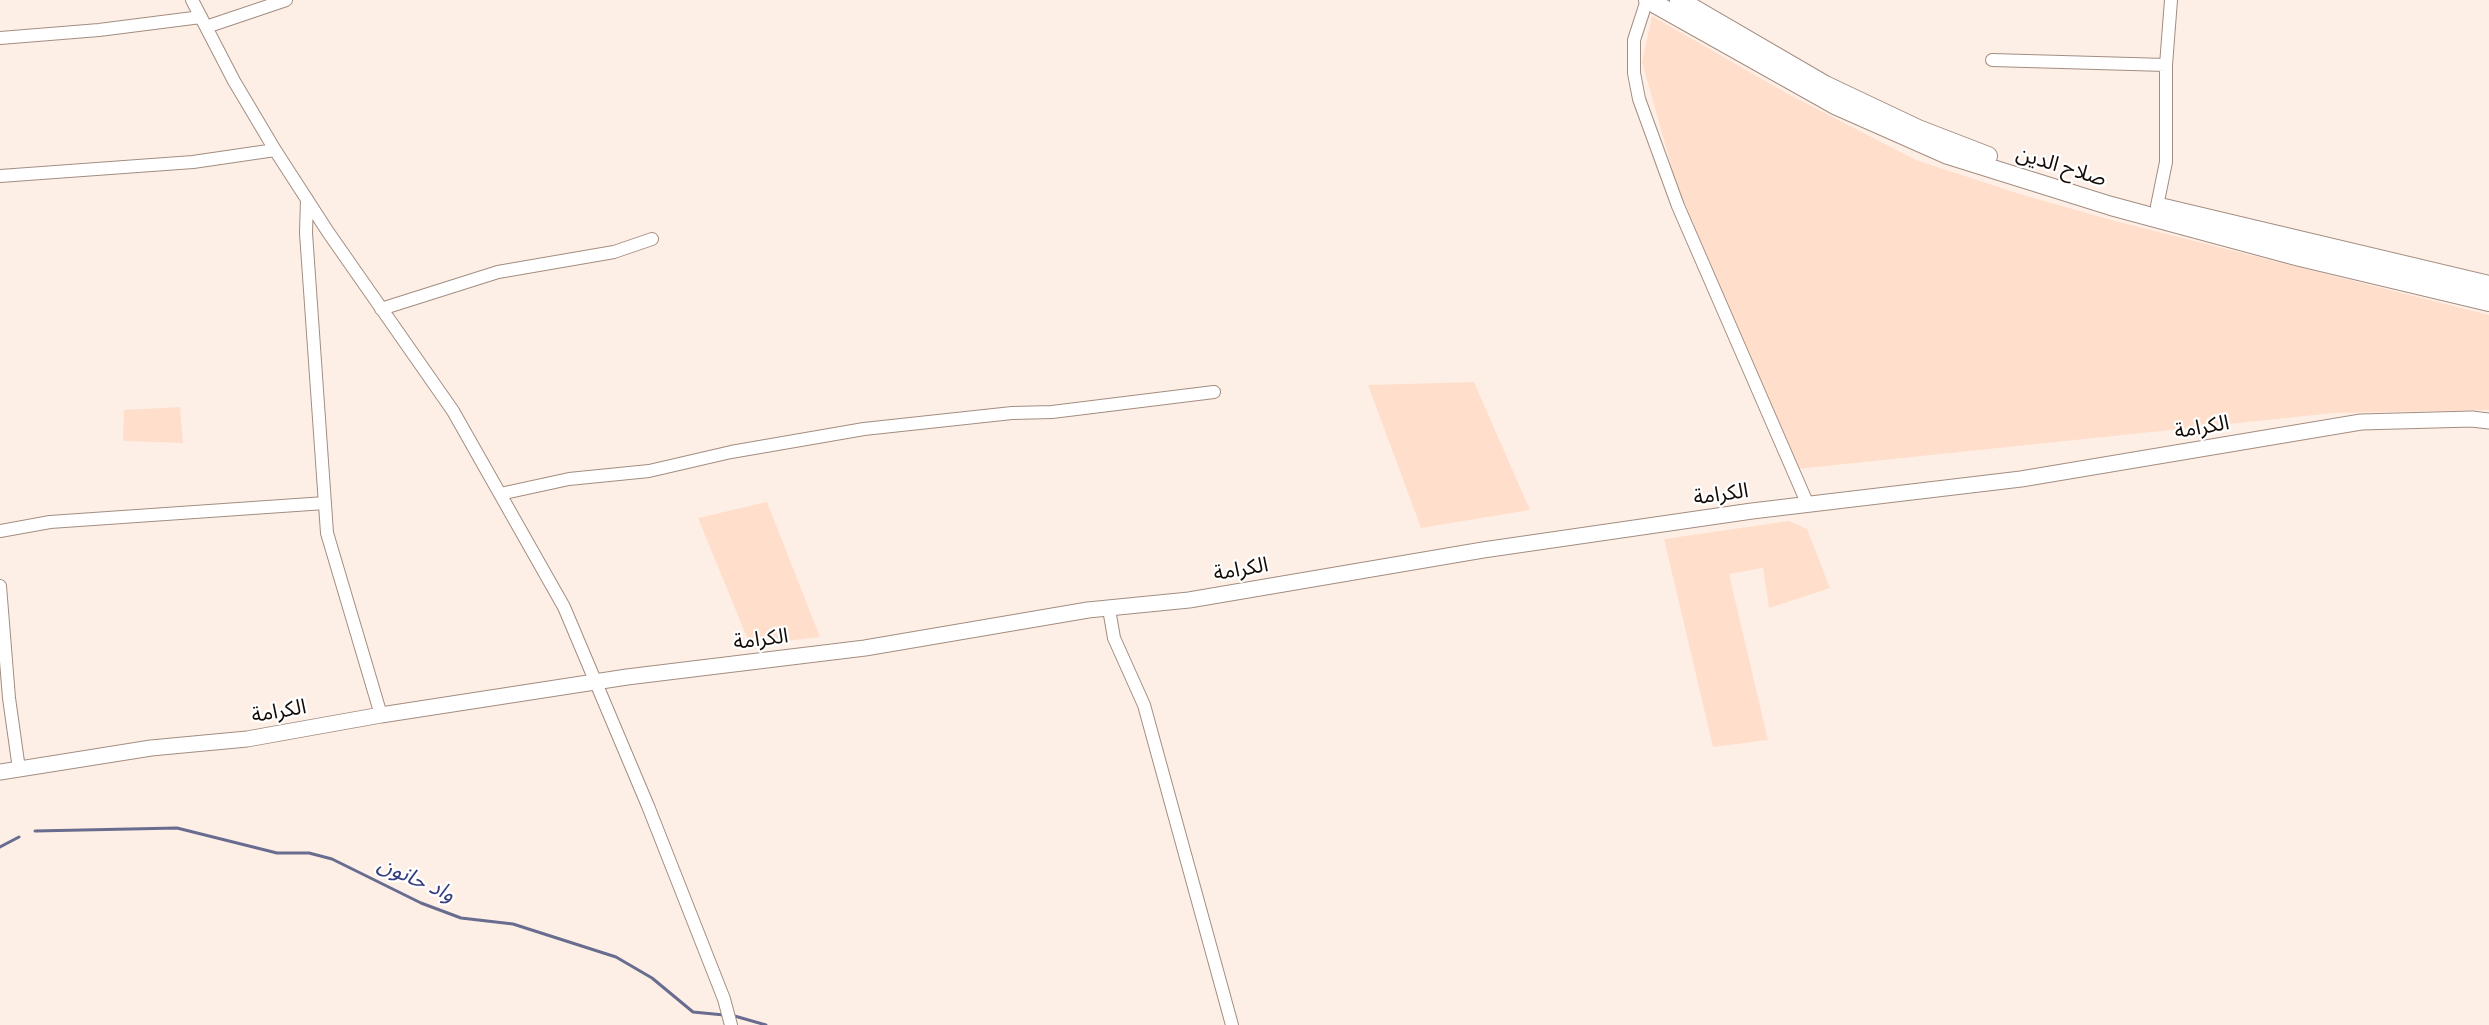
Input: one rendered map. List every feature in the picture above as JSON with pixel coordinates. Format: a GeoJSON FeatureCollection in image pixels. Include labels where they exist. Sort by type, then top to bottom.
{"type":"FeatureCollection","features":[{"type":"Feature","properties":{"kind":"highway","name":"صلاح الدين"},"geometry":{"type":"LineString","coordinates":[[1647,0],[1835,105],[1948,155],[2192,228],[2489,302]]}},
{"type":"Feature","properties":{"kind":"highway","name":"صلاح الدين"},"geometry":{"type":"LineString","coordinates":[[1679,0],[1825,85],[1918,129],[2005,162],[2157,207],[2489,285]]}},
{"type":"Feature","properties":{"kind":"main road","name":"الكرامة"},"geometry":{"type":"LineString","coordinates":[[0,772],[151,748],[247,739],[381,715],[597,682],[895,644],[1108,609],[1189,600],[1483,550],[1808,505],[2043,476],[2361,422],[2472,418],[2489,421]]}},
{"type":"Feature","properties":{"kind":"street"},"geometry":{"type":"LineString","coordinates":[[192,0],[234,81],[275,150],[381,309],[453,411],[564,607],[597,682],[727,1005],[731,1025]]}},
{"type":"Feature","properties":{"kind":"street"},"geometry":{"type":"LineString","coordinates":[[0,38],[204,22],[286,0]]}},
{"type":"Feature","properties":{"kind":"street"},"geometry":{"type":"LineString","coordinates":[[1647,0],[1634,40],[1634,74],[1639,99],[1678,206],[1808,505]]}},
{"type":"Feature","properties":{"kind":"street"},"geometry":{"type":"LineString","coordinates":[[2157,207],[2166,162],[2166,65],[2171,0]]}},
{"type":"Feature","properties":{"kind":"street"},"geometry":{"type":"LineString","coordinates":[[1992,60],[2166,65]]}},
{"type":"Feature","properties":{"kind":"street"},"geometry":{"type":"LineString","coordinates":[[0,176],[192,162],[275,150]]}},
{"type":"Feature","properties":{"kind":"street"},"geometry":{"type":"LineString","coordinates":[[307,199],[306,233],[327,533],[381,715]]}},
{"type":"Feature","properties":{"kind":"street"},"geometry":{"type":"LineString","coordinates":[[381,309],[498,272],[614,252],[652,239]]}},
{"type":"Feature","properties":{"kind":"street"},"geometry":{"type":"LineString","coordinates":[[500,494],[569,479],[648,471],[730,452],[864,429],[1012,413],[1052,412],[1214,392]]}},
{"type":"Feature","properties":{"kind":"street"},"geometry":{"type":"LineString","coordinates":[[0,531],[50,522],[325,503]]}},
{"type":"Feature","properties":{"kind":"street"},"geometry":{"type":"LineString","coordinates":[[0,586],[9,698],[19,769]]}},
{"type":"Feature","properties":{"kind":"street"},"geometry":{"type":"LineString","coordinates":[[1108,609],[1114,638],[1144,705],[1232,1025]]}},
{"type":"Feature","properties":{"kind":"shaded area"},"geometry":{"type":"Polygon","coordinates":[[[1652,16],[1790,95],[1916,160],[2023,195],[2115,221],[2489,315],[2489,410],[2334,413],[1797,469],[1676,183],[1642,62],[1652,16]]]}},
{"type":"Feature","properties":{"kind":"shaded area"},"geometry":{"type":"Polygon","coordinates":[[[1474,382],[1530,510],[1421,528],[1368,385],[1474,382]]]}},
{"type":"Feature","properties":{"kind":"shaded area"},"geometry":{"type":"Polygon","coordinates":[[[180,407],[183,443],[123,441],[124,410],[180,407]]]}},
{"type":"Feature","properties":{"kind":"shaded area"},"geometry":{"type":"Polygon","coordinates":[[[767,502],[820,637],[750,645],[698,518],[767,502]]]}},
{"type":"Feature","properties":{"kind":"shaded area"},"geometry":{"type":"Polygon","coordinates":[[[1789,521],[1807,529],[1830,588],[1769,608],[1763,568],[1729,574],[1768,740],[1713,747],[1664,539],[1789,521]]]}},
{"type":"Feature","properties":{"kind":"waterway","name":"واد حانون"},"geometry":{"type":"LineString","coordinates":[[35,831],[177,828],[277,853],[309,853],[332,859],[421,903],[461,918],[513,924],[616,957],[652,978],[693,1012],[724,1015]]}},
{"type":"Feature","properties":{"kind":"waterway","name":"واد حانون"},"geometry":{"type":"LineString","coordinates":[[0,847],[19,837]]}},
{"type":"Feature","properties":{"kind":"waterway","name":"واد حانون"},"geometry":{"type":"LineString","coordinates":[[731,1015],[766,1025]]}}]}
